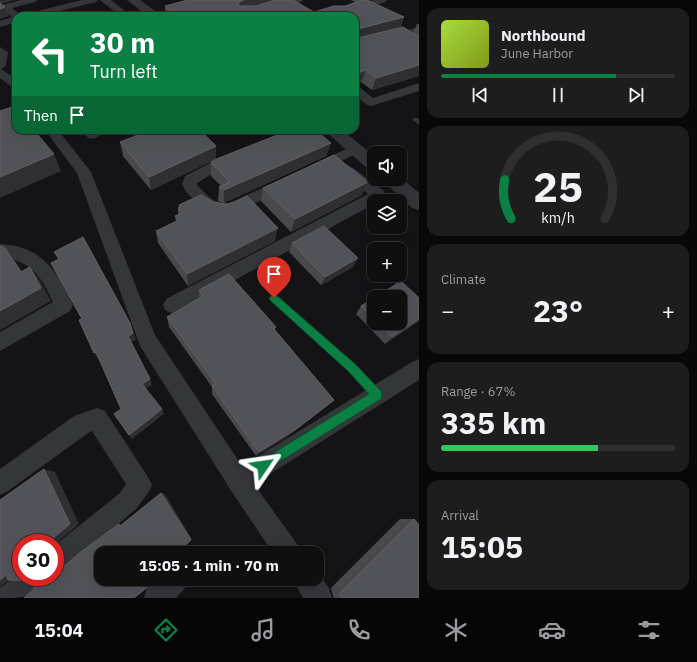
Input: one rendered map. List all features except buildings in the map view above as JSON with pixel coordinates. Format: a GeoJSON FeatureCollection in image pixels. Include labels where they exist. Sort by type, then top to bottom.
{"type":"FeatureCollection","features":[{"type":"Feature","properties":{"kind":"street"},"geometry":{"type":"LineString","coordinates":[[2,5],[32,0]]}},
{"type":"Feature","properties":{"kind":"street"},"geometry":{"type":"LineString","coordinates":[[44,12],[92,0]]}},
{"type":"Feature","properties":{"kind":"street"},"geometry":{"type":"LineString","coordinates":[[105,0],[121,12]]}},
{"type":"Feature","properties":{"kind":"street"},"geometry":{"type":"LineString","coordinates":[[134,0],[150,12]]}},
{"type":"Feature","properties":{"kind":"street"},"geometry":{"type":"LineString","coordinates":[[258,12],[298,0]]}},
{"type":"Feature","properties":{"kind":"street"},"geometry":{"type":"LineString","coordinates":[[344,12],[382,0]]}},
{"type":"Feature","properties":{"kind":"street"},"geometry":{"type":"LineString","coordinates":[[2,5],[12,12]]}},
{"type":"Feature","properties":{"kind":"street"},"geometry":{"type":"LineString","coordinates":[[0,24],[12,20]]}},
{"type":"Feature","properties":{"kind":"street"},"geometry":{"type":"LineString","coordinates":[[359,45],[419,30]]}},
{"type":"Feature","properties":{"kind":"street"},"geometry":{"type":"LineString","coordinates":[[398,34],[409,41]]}},
{"type":"Feature","properties":{"kind":"street"},"geometry":{"type":"LineString","coordinates":[[0,66],[8,52]]}},
{"type":"Feature","properties":{"kind":"street"},"geometry":{"type":"LineString","coordinates":[[0,72],[12,82]]}},
{"type":"Feature","properties":{"kind":"street"},"geometry":{"type":"LineString","coordinates":[[359,92],[371,102],[419,87]]}},
{"type":"Feature","properties":{"kind":"street"},"geometry":{"type":"LineString","coordinates":[[54,134],[84,172],[147,340],[238,481],[283,546]]}},
{"type":"Feature","properties":{"kind":"street"},"geometry":{"type":"LineString","coordinates":[[337,134],[367,159]]}},
{"type":"Feature","properties":{"kind":"street"},"geometry":{"type":"LineString","coordinates":[[248,153],[193,177],[189,184],[191,188],[215,209],[220,210],[253,206],[301,175],[355,149]]}},
{"type":"Feature","properties":{"kind":"street"},"geometry":{"type":"LineString","coordinates":[[172,305],[284,238],[379,195],[333,160]]}},
{"type":"Feature","properties":{"kind":"street"},"geometry":{"type":"LineString","coordinates":[[400,186],[419,202]]}},
{"type":"Feature","properties":{"kind":"street"},"geometry":{"type":"LineString","coordinates":[[0,252],[11,251],[33,260],[50,277],[64,305],[0,342]]}},
{"type":"Feature","properties":{"kind":"street"},"geometry":{"type":"LineString","coordinates":[[238,481],[419,369]]}},
{"type":"Feature","properties":{"kind":"street"},"geometry":{"type":"LineString","coordinates":[[0,483],[82,424],[97,420],[140,485],[128,501],[64,554]]}},
{"type":"Feature","properties":{"kind":"street"},"geometry":{"type":"LineString","coordinates":[[10,598],[25,586]]}},
{"type":"Feature","properties":{"kind":"street"},"geometry":{"type":"LineString","coordinates":[[158,598],[169,586]]}},
{"type":"Feature","properties":{"kind":"street"},"geometry":{"type":"LineString","coordinates":[[311,586],[319,598]]}},
{"type":"Feature","properties":{"kind":"lane"},"geometry":{"type":"LineString","coordinates":[[274,298],[351,367],[377,395]]}},
{"type":"Feature","properties":{"kind":"route"},"geometry":{"type":"LineString","coordinates":[[263,466],[377,395],[351,367],[274,298]]}}]}
